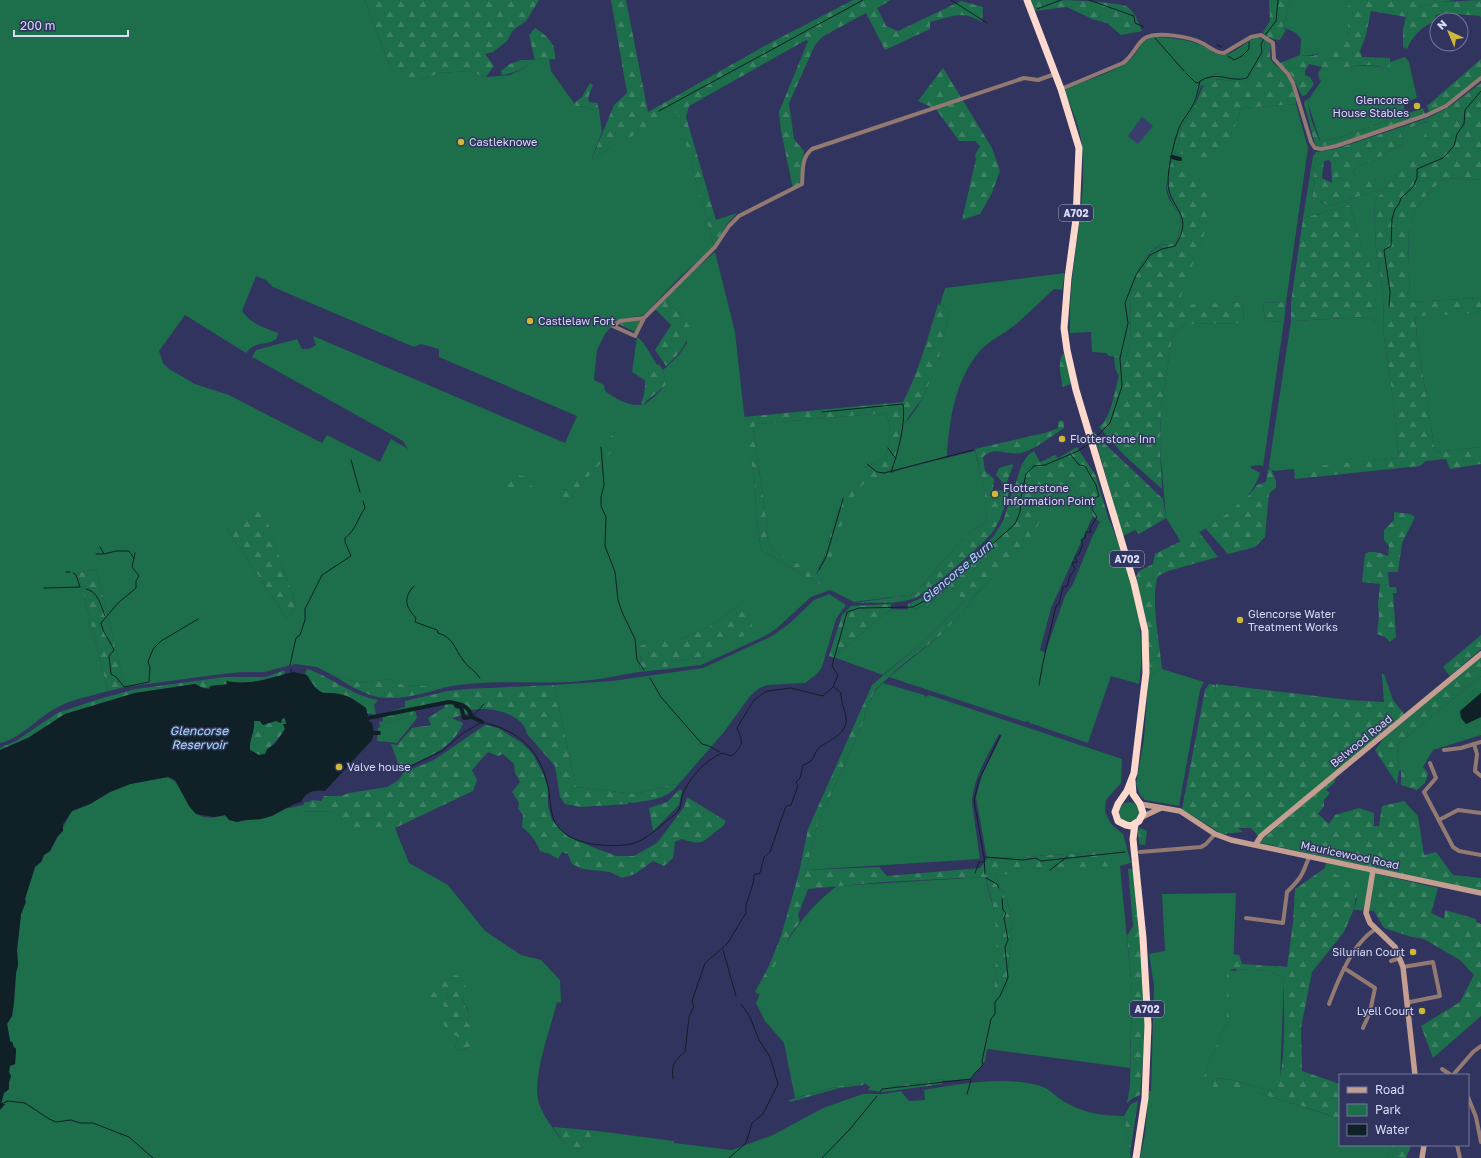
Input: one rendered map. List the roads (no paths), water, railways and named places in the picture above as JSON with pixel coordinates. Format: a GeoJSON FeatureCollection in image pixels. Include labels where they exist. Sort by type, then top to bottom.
{"type":"FeatureCollection","features":[{"type":"Feature","properties":{"kind":"highway","name":"A702"},"geometry":{"type":"LineString","coordinates":[[1027,0],[1061,89],[1077,137],[1080,159],[1076,219],[1068,278],[1064,328],[1072,375],[1132,577],[1145,631],[1146,673],[1132,780],[1132,789],[1143,813],[1142,817]]}},
{"type":"Feature","properties":{"kind":"highway","name":"A702"},"geometry":{"type":"LineString","coordinates":[[1132,780],[1116,808],[1116,817],[1118,821],[1126,825],[1133,839]]}},
{"type":"Feature","properties":{"kind":"highway"},"geometry":{"type":"LineString","coordinates":[[1121,801],[1129,798],[1138,802]]}},
{"type":"Feature","properties":{"kind":"highway"},"geometry":{"type":"LineString","coordinates":[[1126,825],[1135,824],[1142,817]]}},
{"type":"Feature","properties":{"kind":"highway","name":"A702"},"geometry":{"type":"LineString","coordinates":[[1135,824],[1133,839],[1143,938],[1148,1025],[1145,1098],[1136,1158]]}},
{"type":"Feature","properties":{"kind":"street"},"geometry":{"type":"LineString","coordinates":[[1061,89],[1123,63],[1130,58],[1146,38],[1156,35],[1189,38],[1204,44],[1216,52],[1224,54],[1251,37],[1258,35],[1265,37],[1273,43],[1274,59],[1288,74],[1293,83],[1311,142],[1317,149],[1336,146],[1427,115],[1446,106],[1481,78]]}},
{"type":"Feature","properties":{"kind":"street"},"geometry":{"type":"LineString","coordinates":[[644,318],[620,321],[613,326],[635,336],[644,318],[716,247],[729,226],[739,216],[802,184],[804,160],[806,154],[812,149],[1024,78],[1038,80],[1055,74]]}},
{"type":"Feature","properties":{"kind":"street","name":"Belwood Road"},"geometry":{"type":"LineString","coordinates":[[1256,844],[1261,836],[1481,654]]}},
{"type":"Feature","properties":{"kind":"street"},"geometry":{"type":"LineString","coordinates":[[1444,750],[1481,742]]}},
{"type":"Feature","properties":{"kind":"street"},"geometry":{"type":"LineString","coordinates":[[1474,744],[1477,754],[1475,772],[1481,776]]}},
{"type":"Feature","properties":{"kind":"street"},"geometry":{"type":"LineString","coordinates":[[1430,763],[1436,778],[1424,792],[1453,848],[1459,851],[1481,855]]}},
{"type":"Feature","properties":{"kind":"street","name":"Mauricewood Road"},"geometry":{"type":"LineString","coordinates":[[1138,802],[1180,811],[1215,834],[1231,840],[1256,844],[1310,857],[1481,893]]}},
{"type":"Feature","properties":{"kind":"street"},"geometry":{"type":"LineString","coordinates":[[1142,817],[1161,808]]}},
{"type":"Feature","properties":{"kind":"street"},"geometry":{"type":"LineString","coordinates":[[1439,820],[1458,810],[1481,813]]}},
{"type":"Feature","properties":{"kind":"street"},"geometry":{"type":"LineString","coordinates":[[1140,852],[1201,847],[1206,844],[1215,834]]}},
{"type":"Feature","properties":{"kind":"street"},"geometry":{"type":"LineString","coordinates":[[1246,918],[1283,923],[1287,892],[1297,883],[1310,857]]}},
{"type":"Feature","properties":{"kind":"street"},"geometry":{"type":"LineString","coordinates":[[1373,870],[1366,913],[1370,923],[1390,940],[1404,967],[1414,1074]]}},
{"type":"Feature","properties":{"kind":"street"},"geometry":{"type":"LineString","coordinates":[[1329,1004],[1338,979],[1344,968],[1363,940],[1376,929]]}},
{"type":"Feature","properties":{"kind":"street"},"geometry":{"type":"LineString","coordinates":[[1391,961],[1400,958]]}},
{"type":"Feature","properties":{"kind":"street"},"geometry":{"type":"LineString","coordinates":[[1404,967],[1434,962],[1440,996],[1410,1002],[1407,1004]]}},
{"type":"Feature","properties":{"kind":"street"},"geometry":{"type":"LineString","coordinates":[[1344,968],[1375,988],[1370,1012],[1363,1028]]}},
{"type":"Feature","properties":{"kind":"street"},"geometry":{"type":"LineString","coordinates":[[1453,1074],[1473,1052],[1481,1046]]}},
{"type":"Feature","properties":{"kind":"street"},"geometry":{"type":"LineString","coordinates":[[1442,1069],[1450,1074]]}},
{"type":"Feature","properties":{"kind":"street"},"geometry":{"type":"LineString","coordinates":[[1469,1100],[1476,1117],[1481,1142]]}},
{"type":"Feature","properties":{"kind":"street"},"geometry":{"type":"LineString","coordinates":[[1422,1158],[1424,1146]]}},
{"type":"Feature","properties":{"kind":"street"},"geometry":{"type":"LineString","coordinates":[[1457,1146],[1460,1158]]}},
{"type":"Feature","properties":{"kind":"water","name":"Glencorse Reservoir"},"geometry":{"type":"Polygon","coordinates":[[[294,672],[307,675],[317,689],[324,693],[339,694],[355,700],[366,708],[369,721],[372,723],[374,733],[372,740],[325,791],[317,790],[311,792],[305,796],[301,802],[292,805],[270,817],[237,822],[229,820],[225,815],[214,817],[196,814],[189,806],[175,780],[168,777],[130,784],[110,792],[90,804],[72,811],[63,824],[63,831],[57,837],[50,851],[44,855],[41,862],[35,867],[25,899],[26,902],[21,914],[14,1002],[12,1016],[7,1024],[10,1041],[16,1049],[15,1064],[10,1066],[9,1072],[11,1076],[9,1089],[4,1093],[1,1103],[5,1104],[0,1110],[0,750],[28,738],[65,714],[135,693],[195,684],[209,689],[211,686],[227,684],[226,681],[254,682],[294,672]],[[285,718],[282,719],[281,723],[276,721],[263,725],[260,721],[254,721],[250,750],[259,755],[265,754],[267,749],[275,744],[285,729],[283,724],[286,724],[285,718]]]}},
{"type":"Feature","properties":{"kind":"water"},"geometry":{"type":"Polygon","coordinates":[[[1481,693],[1481,717],[1466,724],[1461,718],[1460,711],[1481,693]]]}},
{"type":"Feature","properties":{"kind":"waterway"},"geometry":{"type":"LineString","coordinates":[[659,111],[863,0]]}},
{"type":"Feature","properties":{"kind":"waterway"},"geometry":{"type":"LineString","coordinates":[[951,0],[987,23]]}},
{"type":"Feature","properties":{"kind":"waterway"},"geometry":{"type":"LineString","coordinates":[[1037,9],[1061,0]]}},
{"type":"Feature","properties":{"kind":"waterway"},"geometry":{"type":"LineString","coordinates":[[1089,0],[1134,16],[1135,23],[1144,27]]}},
{"type":"Feature","properties":{"kind":"waterway","name":"Glencorse Burn"},"geometry":{"type":"LineString","coordinates":[[1265,35],[1276,21],[1278,0]]}},
{"type":"Feature","properties":{"kind":"waterway"},"geometry":{"type":"LineString","coordinates":[[1155,38],[1184,71]]}},
{"type":"Feature","properties":{"kind":"waterway","name":"Glencorse Burn"},"geometry":{"type":"LineString","coordinates":[[1094,439],[1110,423],[1122,386],[1120,358],[1128,323],[1125,303],[1136,275],[1150,255],[1162,249],[1175,246],[1181,235],[1183,226],[1182,218],[1172,199],[1168,182],[1169,169],[1179,128],[1194,102],[1200,81],[1213,77],[1235,79],[1247,78],[1262,52],[1261,45],[1264,38]]}},
{"type":"Feature","properties":{"kind":"waterway"},"geometry":{"type":"LineString","coordinates":[[1228,56],[1234,60],[1242,56],[1249,49],[1249,42]]}},
{"type":"Feature","properties":{"kind":"waterway"},"geometry":{"type":"LineString","coordinates":[[1217,45],[1222,47]]}},
{"type":"Feature","properties":{"kind":"waterway"},"geometry":{"type":"LineString","coordinates":[[1186,73],[1196,83],[1199,82]]}},
{"type":"Feature","properties":{"kind":"waterway"},"geometry":{"type":"LineString","coordinates":[[1389,307],[1390,292],[1384,250],[1391,246],[1392,219],[1395,209],[1401,198],[1413,187],[1417,178],[1417,169],[1443,158],[1454,146],[1457,134],[1464,124],[1465,110],[1481,91]]}},
{"type":"Feature","properties":{"kind":"waterway","name":"Glencorse Burn"},"geometry":{"type":"LineString","coordinates":[[1172,157],[1180,159]]}},
{"type":"Feature","properties":{"kind":"waterway"},"geometry":{"type":"LineString","coordinates":[[822,412],[903,404],[904,412],[899,447],[891,472]]}},
{"type":"Feature","properties":{"kind":"waterway","name":"Glencorse Burn"},"geometry":{"type":"LineString","coordinates":[[398,772],[442,751],[463,733],[482,722],[508,731],[528,745],[535,754],[546,777],[554,821],[560,829],[570,837],[582,842],[601,845],[628,845],[641,840],[675,815],[680,806],[685,789],[703,765],[715,756],[722,753],[732,756],[739,749],[741,740],[737,728],[754,700],[767,691],[791,688],[823,696],[833,687],[838,675],[832,666],[847,612],[859,608],[913,607],[926,600],[961,572],[1015,524],[1020,512],[1021,497],[1026,474],[1034,466],[1045,465],[1078,451],[1089,444]]}},
{"type":"Feature","properties":{"kind":"waterway"},"geometry":{"type":"LineString","coordinates":[[601,447],[604,485],[601,497],[601,506],[606,517],[605,546],[615,572],[618,600],[635,639],[637,660],[644,670]]}},
{"type":"Feature","properties":{"kind":"waterway"},"geometry":{"type":"LineString","coordinates":[[888,448],[896,459]]}},
{"type":"Feature","properties":{"kind":"waterway"},"geometry":{"type":"LineString","coordinates":[[867,464],[877,472],[884,473],[973,450]]}},
{"type":"Feature","properties":{"kind":"waterway"},"geometry":{"type":"LineString","coordinates":[[1039,685],[1056,606],[1059,604],[1063,587],[1067,586],[1070,576],[1075,569],[1072,563],[1077,562],[1075,557],[1079,554],[1083,544],[1081,540],[1085,538],[1086,532],[1091,532],[1090,528],[1097,517],[1092,509],[1093,499],[1099,496],[1096,485],[1085,466],[1079,465],[1070,454]]}},
{"type":"Feature","properties":{"kind":"waterway"},"geometry":{"type":"LineString","coordinates":[[351,460],[360,492]]}},
{"type":"Feature","properties":{"kind":"waterway"},"geometry":{"type":"LineString","coordinates":[[819,570],[826,557],[843,499]]}},
{"type":"Feature","properties":{"kind":"waterway"},"geometry":{"type":"LineString","coordinates":[[290,665],[296,638],[300,635],[305,620],[305,609],[322,575],[351,556],[345,542],[345,538],[354,528],[365,508],[363,501]]}},
{"type":"Feature","properties":{"kind":"waterway"},"geometry":{"type":"LineString","coordinates":[[100,547],[104,554],[116,551],[129,551],[134,558],[132,567],[139,576],[136,581],[136,588],[118,603],[101,623],[103,630],[114,650],[109,656],[111,674],[116,677],[124,687],[149,682],[150,667],[148,662],[153,649],[161,641],[198,619]]}},
{"type":"Feature","properties":{"kind":"waterway"},"geometry":{"type":"LineString","coordinates":[[134,558],[135,553]]}},
{"type":"Feature","properties":{"kind":"waterway"},"geometry":{"type":"LineString","coordinates":[[96,554],[103,554]]}},
{"type":"Feature","properties":{"kind":"waterway"},"geometry":{"type":"LineString","coordinates":[[44,588],[80,587],[76,575],[73,573]]}},
{"type":"Feature","properties":{"kind":"waterway"},"geometry":{"type":"LineString","coordinates":[[414,586],[408,594],[407,602],[410,610],[416,618],[415,622],[437,630],[438,633],[451,641],[460,656],[480,678]]}},
{"type":"Feature","properties":{"kind":"waterway"},"geometry":{"type":"LineString","coordinates":[[86,589],[90,590],[96,596],[105,616]]}},
{"type":"Feature","properties":{"kind":"waterway"},"geometry":{"type":"LineString","coordinates":[[650,678],[661,697],[702,744],[720,752]]}},
{"type":"Feature","properties":{"kind":"waterway"},"geometry":{"type":"LineString","coordinates":[[673,1079],[672,1070],[674,1064],[685,1052],[689,1017],[694,1006],[692,1001],[705,963],[727,944],[746,913],[746,904],[754,880],[754,875],[760,873],[764,857],[770,852],[786,806],[791,805],[798,786],[796,782],[800,778],[803,765],[812,760],[818,749],[838,736],[844,728],[846,718],[841,693],[834,687]]}},
{"type":"Feature","properties":{"kind":"waterway"},"geometry":{"type":"LineString","coordinates":[[368,718],[449,702],[464,706],[472,717],[482,722]]}},
{"type":"Feature","properties":{"kind":"waterway"},"geometry":{"type":"LineString","coordinates":[[472,717],[484,704]]}},
{"type":"Feature","properties":{"kind":"waterway"},"geometry":{"type":"LineString","coordinates":[[456,706],[461,707],[464,718],[472,717]]}},
{"type":"Feature","properties":{"kind":"waterway"},"geometry":{"type":"LineString","coordinates":[[374,733],[379,733]]}},
{"type":"Feature","properties":{"kind":"waterway"},"geometry":{"type":"LineString","coordinates":[[985,874],[984,857],[974,800],[979,780],[1000,736]]}},
{"type":"Feature","properties":{"kind":"waterway"},"geometry":{"type":"LineString","coordinates":[[985,857],[1023,860],[1036,858],[1041,861],[1125,852]]}},
{"type":"Feature","properties":{"kind":"waterway"},"geometry":{"type":"LineString","coordinates":[[1050,870],[1067,857]]}},
{"type":"Feature","properties":{"kind":"waterway"},"geometry":{"type":"LineString","coordinates":[[975,873],[979,862],[983,862]]}},
{"type":"Feature","properties":{"kind":"waterway"},"geometry":{"type":"LineString","coordinates":[[986,878],[997,884],[999,888]]}},
{"type":"Feature","properties":{"kind":"waterway"},"geometry":{"type":"LineString","coordinates":[[880,1092],[882,1089],[971,1079],[983,1065],[982,1061],[991,1019],[995,1014],[995,1002],[1000,996],[1008,978],[1005,947],[1008,940],[1004,918],[1006,913],[1003,910],[1002,899]]}},
{"type":"Feature","properties":{"kind":"waterway"},"geometry":{"type":"LineString","coordinates":[[723,950],[736,996]]}},
{"type":"Feature","properties":{"kind":"waterway"},"geometry":{"type":"LineString","coordinates":[[729,1158],[746,1143],[752,1123],[763,1114],[778,1084],[770,1057],[759,1040],[750,1017],[741,1004]]}},
{"type":"Feature","properties":{"kind":"waterway"},"geometry":{"type":"LineString","coordinates":[[967,1094],[971,1080]]}},
{"type":"Feature","properties":{"kind":"waterway"},"geometry":{"type":"LineString","coordinates":[[822,1158],[850,1129],[877,1096]]}},
{"type":"Feature","properties":{"kind":"waterway"},"geometry":{"type":"LineString","coordinates":[[1,1104],[8,1101],[25,1103],[56,1122],[71,1120],[80,1123],[93,1123],[129,1137],[153,1158]]}},
{"type":"Feature","properties":{"kind":"place","name":"Glencorse House Stables"},"geometry":{"type":"Point","coordinates":[1417,106]}},
{"type":"Feature","properties":{"kind":"place","name":"Castleknowe"},"geometry":{"type":"Point","coordinates":[461,142]}},
{"type":"Feature","properties":{"kind":"place","name":"Castlelaw Fort"},"geometry":{"type":"Point","coordinates":[530,321]}},
{"type":"Feature","properties":{"kind":"place","name":"Flotterstone Inn"},"geometry":{"type":"Point","coordinates":[1062,439]}},
{"type":"Feature","properties":{"kind":"place","name":"Flotterstone Information Point"},"geometry":{"type":"Point","coordinates":[995,494]}},
{"type":"Feature","properties":{"kind":"place","name":"Glencorse Water Treatment Works"},"geometry":{"type":"Point","coordinates":[1240,620]}},
{"type":"Feature","properties":{"kind":"place","name":"Valve house"},"geometry":{"type":"Point","coordinates":[339,767]}},
{"type":"Feature","properties":{"kind":"place","name":"Silurian Court"},"geometry":{"type":"Point","coordinates":[1413,952]}},
{"type":"Feature","properties":{"kind":"place","name":"Lyell Court"},"geometry":{"type":"Point","coordinates":[1422,1011]}}]}
